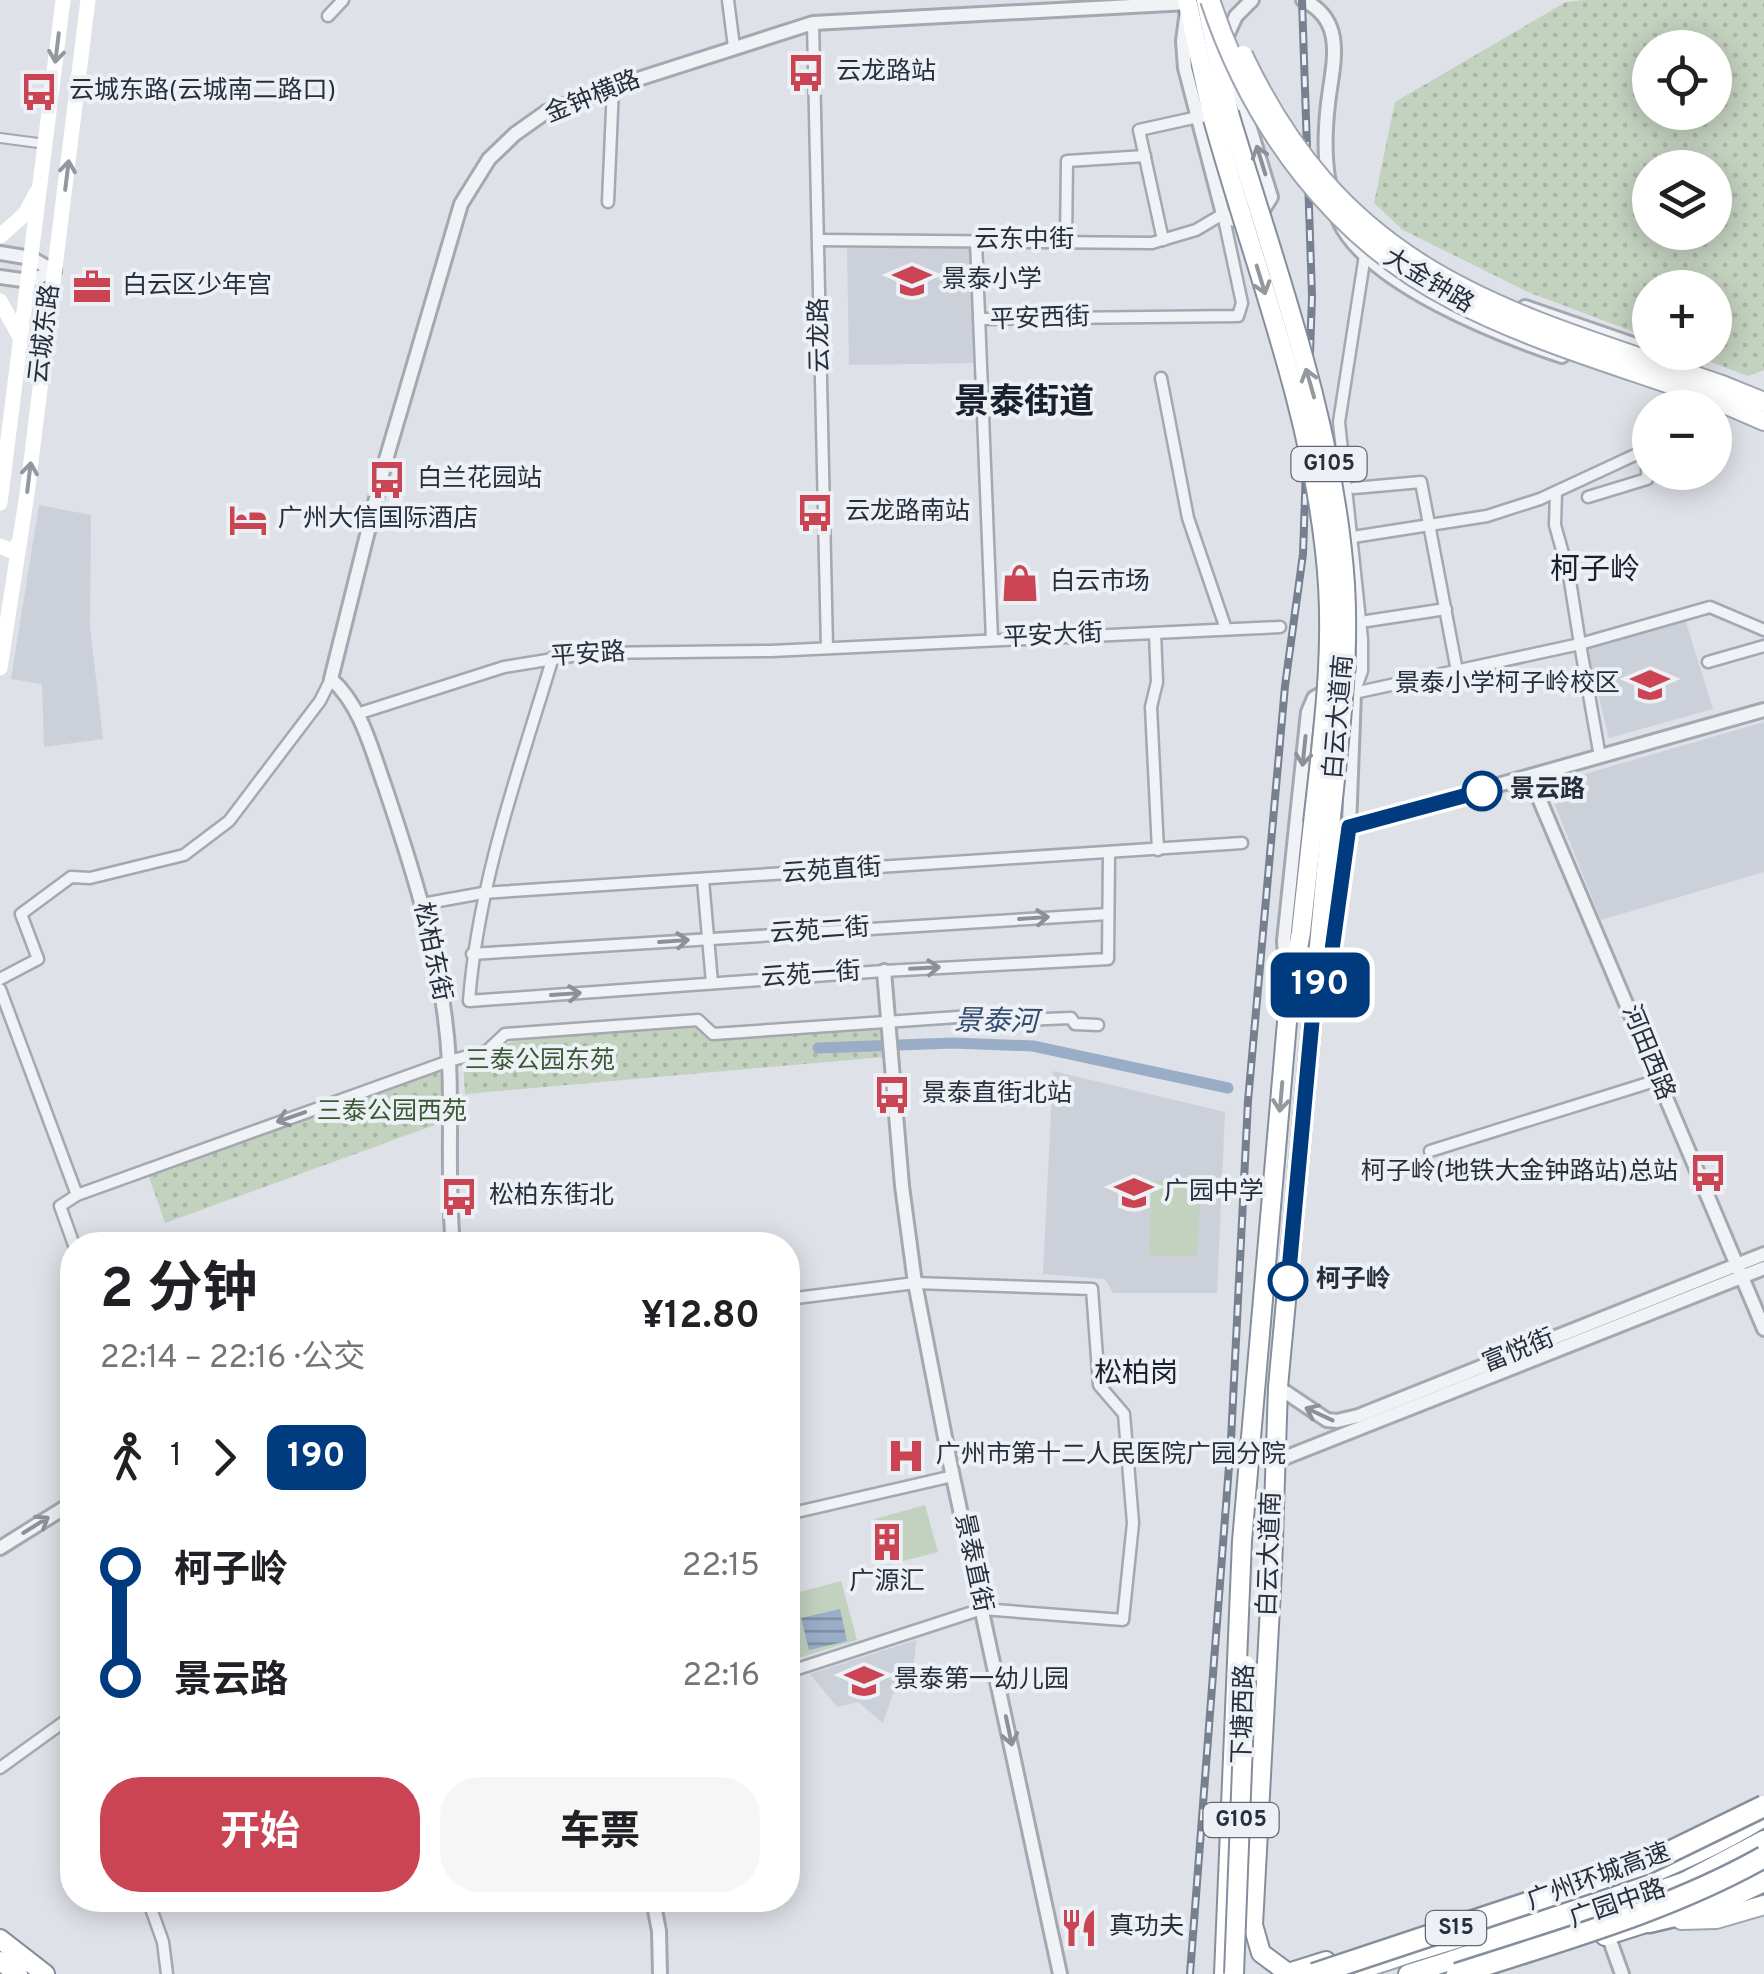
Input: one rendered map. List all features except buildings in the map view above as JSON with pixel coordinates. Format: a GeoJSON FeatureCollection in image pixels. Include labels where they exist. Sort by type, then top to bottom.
{"type":"FeatureCollection","features":[{"type":"Feature","properties":{"kind":"highway","name":"广州环城高速"},"geometry":{"type":"LineString","coordinates":[[1314,1974],[1645,1864],[1764,1806]]}},
{"type":"Feature","properties":{"kind":"highway","name":"广州环城高速"},"geometry":{"type":"LineString","coordinates":[[1455,1967],[1643,1913],[1707,1887],[1764,1857]]}},
{"type":"Feature","properties":{"kind":"highway"},"geometry":{"type":"LineString","coordinates":[[1649,1922],[1704,1909],[1764,1881]]}},
{"type":"Feature","properties":{"kind":"main road","name":"云城东路"},"geometry":{"type":"LineString","coordinates":[[0,503],[63,0]]}},
{"type":"Feature","properties":{"kind":"main road","name":"云城东路"},"geometry":{"type":"LineString","coordinates":[[0,668],[3,607],[20,542],[88,0]]}},
{"type":"Feature","properties":{"kind":"main road","name":"大金钟路"},"geometry":{"type":"LineString","coordinates":[[1222,0],[1252,74],[1286,132],[1328,186],[1384,240],[1436,276],[1517,315],[1712,390]]}},
{"type":"Feature","properties":{"kind":"main road","name":"大金钟路"},"geometry":{"type":"LineString","coordinates":[[1200,1],[1276,138],[1318,195],[1375,250],[1429,287],[1480,313],[1711,390]]}},
{"type":"Feature","properties":{"kind":"main road","name":"白云大道南"},"geometry":{"type":"LineString","coordinates":[[1200,1],[1213,116],[1302,416],[1320,511],[1330,633],[1331,826],[1278,1387],[1253,1924]]}},
{"type":"Feature","properties":{"kind":"main road"},"geometry":{"type":"LineString","coordinates":[[0,236],[25,214],[40,185]]}},
{"type":"Feature","properties":{"kind":"main road"},"geometry":{"type":"LineString","coordinates":[[0,301],[21,340]]}},
{"type":"Feature","properties":{"kind":"main road","name":"大金钟路"},"geometry":{"type":"LineString","coordinates":[[1732,395],[1764,402]]}},
{"type":"Feature","properties":{"kind":"main road","name":"大金钟路"},"geometry":{"type":"LineString","coordinates":[[1732,401],[1764,421]]}},
{"type":"Feature","properties":{"kind":"main road"},"geometry":{"type":"LineString","coordinates":[[0,546],[8,552],[20,542]]}},
{"type":"Feature","properties":{"kind":"main road","name":"白云大道南"},"geometry":{"type":"LineString","coordinates":[[1224,1974],[1241,1560],[1289,1000],[1301,932],[1331,826]]}},
{"type":"Feature","properties":{"kind":"main road","name":"下塘西路"},"geometry":{"type":"LineString","coordinates":[[1244,1974],[1254,1526],[1250,1454]]}},
{"type":"Feature","properties":{"kind":"main road","name":"下塘西路"},"geometry":{"type":"LineString","coordinates":[[1234,1974],[1252,1666],[1274,1462]]}},
{"type":"Feature","properties":{"kind":"main road"},"geometry":{"type":"LineString","coordinates":[[1224,1927],[1238,1934],[1253,1924],[1262,1953],[1287,1974],[1614,1867],[1675,1842],[1764,1795]]}},
{"type":"Feature","properties":{"kind":"main road","name":"广园中路"},"geometry":{"type":"LineString","coordinates":[[1346,1974],[1643,1877],[1713,1846],[1764,1817]]}},
{"type":"Feature","properties":{"kind":"main road","name":"广园中路"},"geometry":{"type":"LineString","coordinates":[[1408,1974],[1455,1967],[1684,1882],[1764,1840]]}},
{"type":"Feature","properties":{"kind":"main road"},"geometry":{"type":"LineString","coordinates":[[1643,1877],[1675,1842]]}},
{"type":"Feature","properties":{"kind":"main road"},"geometry":{"type":"LineString","coordinates":[[1455,1967],[1494,1972],[1649,1922],[1684,1882]]}},
{"type":"Feature","properties":{"kind":"main road"},"geometry":{"type":"LineString","coordinates":[[1591,1916],[1649,1922],[1716,1920],[1764,1905]]}},
{"type":"Feature","properties":{"kind":"main road"},"geometry":{"type":"LineString","coordinates":[[0,1939],[45,1974]]}},
{"type":"Feature","properties":{"kind":"main road"},"geometry":{"type":"LineString","coordinates":[[1365,1948],[1417,1951]]}},
{"type":"Feature","properties":{"kind":"main road"},"geometry":{"type":"LineString","coordinates":[[0,1960],[18,1974]]}},
{"type":"Feature","properties":{"kind":"street"},"geometry":{"type":"LineString","coordinates":[[328,16],[343,0]]}},
{"type":"Feature","properties":{"kind":"street"},"geometry":{"type":"LineString","coordinates":[[728,0],[734,47]]}},
{"type":"Feature","properties":{"kind":"street"},"geometry":{"type":"LineString","coordinates":[[1224,42],[1236,16],[1252,0]]}},
{"type":"Feature","properties":{"kind":"street"},"geometry":{"type":"LineString","coordinates":[[1303,0],[1327,19],[1336,42],[1328,104],[1326,167],[1333,207],[1344,230],[1365,255],[1446,308],[1545,350],[1657,390]]}},
{"type":"Feature","properties":{"kind":"street"},"geometry":{"type":"LineString","coordinates":[[1163,240],[1139,130],[1213,116],[1223,214],[1234,220],[1252,215],[1263,210],[1271,197],[1224,42],[1200,1]]}},
{"type":"Feature","properties":{"kind":"street","name":"金钟横路"},"geometry":{"type":"LineString","coordinates":[[330,680],[385,463],[461,204],[489,159],[515,134],[546,112],[813,22],[1200,1]]}},
{"type":"Feature","properties":{"kind":"street","name":"云龙路"},"geometry":{"type":"LineString","coordinates":[[813,22],[827,648]]}},
{"type":"Feature","properties":{"kind":"street"},"geometry":{"type":"LineString","coordinates":[[608,202],[613,87]]}},
{"type":"Feature","properties":{"kind":"street"},"geometry":{"type":"LineString","coordinates":[[0,138],[46,144]]}},
{"type":"Feature","properties":{"kind":"street"},"geometry":{"type":"LineString","coordinates":[[1066,240],[1066,161],[1145,156]]}},
{"type":"Feature","properties":{"kind":"street"},"geometry":{"type":"LineString","coordinates":[[1326,167],[1339,189],[1362,210],[1402,242],[1472,285],[1632,344]]}},
{"type":"Feature","properties":{"kind":"street","name":"云东中街"},"geometry":{"type":"LineString","coordinates":[[819,240],[1152,243],[1196,230],[1223,214]]}},
{"type":"Feature","properties":{"kind":"street","name":"平安西街"},"geometry":{"type":"LineString","coordinates":[[992,640],[979,319],[1238,316],[1242,304],[1223,214]]}},
{"type":"Feature","properties":{"kind":"street"},"geometry":{"type":"LineString","coordinates":[[976,242],[979,319]]}},
{"type":"Feature","properties":{"kind":"street"},"geometry":{"type":"LineString","coordinates":[[0,253],[31,258],[54,271]]}},
{"type":"Feature","properties":{"kind":"street"},"geometry":{"type":"LineString","coordinates":[[1365,255],[1340,410],[1340,450],[1364,620],[1362,671],[1354,693],[1331,826],[1530,777],[1764,710]]}},
{"type":"Feature","properties":{"kind":"street"},"geometry":{"type":"LineString","coordinates":[[0,277],[28,281],[54,271]]}},
{"type":"Feature","properties":{"kind":"street"},"geometry":{"type":"LineString","coordinates":[[1696,370],[1715,390]]}},
{"type":"Feature","properties":{"kind":"street"},"geometry":{"type":"LineString","coordinates":[[1161,378],[1188,518],[1226,629]]}},
{"type":"Feature","properties":{"kind":"street"},"geometry":{"type":"LineString","coordinates":[[1353,537],[1487,516],[1556,492],[1632,456]]}},
{"type":"Feature","properties":{"kind":"street"},"geometry":{"type":"LineString","coordinates":[[1354,488],[1421,482],[1457,671]]}},
{"type":"Feature","properties":{"kind":"street"},"geometry":{"type":"LineString","coordinates":[[1588,498],[1632,484]]}},
{"type":"Feature","properties":{"kind":"street"},"geometry":{"type":"LineString","coordinates":[[1556,492],[1555,525],[1568,575],[1600,756]]}},
{"type":"Feature","properties":{"kind":"street"},"geometry":{"type":"LineString","coordinates":[[1289,1000],[1284,941],[1310,706],[1319,693],[1354,693],[1580,644],[1710,607],[1764,630]]}},
{"type":"Feature","properties":{"kind":"street"},"geometry":{"type":"LineString","coordinates":[[1313,623],[1446,609]]}},
{"type":"Feature","properties":{"kind":"street","name":"平安大街"},"geometry":{"type":"LineString","coordinates":[[827,648],[1280,627]]}},
{"type":"Feature","properties":{"kind":"street"},"geometry":{"type":"LineString","coordinates":[[1155,632],[1157,694],[1151,707],[1158,850]]}},
{"type":"Feature","properties":{"kind":"street"},"geometry":{"type":"LineString","coordinates":[[1708,662],[1764,646]]}},
{"type":"Feature","properties":{"kind":"street","name":"平安路"},"geometry":{"type":"LineString","coordinates":[[356,714],[504,667],[553,657],[827,648]]}},
{"type":"Feature","properties":{"kind":"street"},"geometry":{"type":"LineString","coordinates":[[472,954],[483,894],[553,657]]}},
{"type":"Feature","properties":{"kind":"street"},"geometry":{"type":"LineString","coordinates":[[0,979],[38,959],[21,914],[71,877],[90,878],[184,856],[230,820],[320,701],[330,680]]}},
{"type":"Feature","properties":{"kind":"street","name":"松柏东街"},"geometry":{"type":"LineString","coordinates":[[330,680],[342,690],[356,714],[393,810],[422,904],[441,994],[449,1061],[448,1176],[452,1232]]}},
{"type":"Feature","properties":{"kind":"street","name":"河田西路"},"geometry":{"type":"LineString","coordinates":[[1530,777],[1764,1329]]}},
{"type":"Feature","properties":{"kind":"street","name":"云苑直街"},"geometry":{"type":"LineString","coordinates":[[422,904],[483,894],[1242,843]]}},
{"type":"Feature","properties":{"kind":"street"},"geometry":{"type":"LineString","coordinates":[[1108,914],[1109,854]]}},
{"type":"Feature","properties":{"kind":"street"},"geometry":{"type":"LineString","coordinates":[[702,880],[712,983]]}},
{"type":"Feature","properties":{"kind":"street","name":"云苑二街"},"geometry":{"type":"LineString","coordinates":[[472,954],[1108,914]]}},
{"type":"Feature","properties":{"kind":"street","name":"云苑一街"},"geometry":{"type":"LineString","coordinates":[[472,954],[469,1001],[884,970],[1108,959],[1108,914]]}},
{"type":"Feature","properties":{"kind":"street","name":"景泰直街"},"geometry":{"type":"LineString","coordinates":[[884,970],[902,1186],[916,1283],[953,1476],[1060,1974]]}},
{"type":"Feature","properties":{"kind":"street"},"geometry":{"type":"LineString","coordinates":[[0,990],[76,1195]]}},
{"type":"Feature","properties":{"kind":"street"},"geometry":{"type":"LineString","coordinates":[[69,1232],[60,1206],[76,1195],[449,1061],[487,1051],[505,1034],[698,1020],[713,1034],[1001,1014],[1022,1020],[1071,1018],[1075,1024],[1098,1025]]}},
{"type":"Feature","properties":{"kind":"street"},"geometry":{"type":"LineString","coordinates":[[1430,1150],[1658,1080]]}},
{"type":"Feature","properties":{"kind":"street","name":"富悦街"},"geometry":{"type":"LineString","coordinates":[[1274,1462],[1738,1272],[1764,1254]]}},
{"type":"Feature","properties":{"kind":"street","name":"富悦街"},"geometry":{"type":"LineString","coordinates":[[1278,1387],[1327,1420],[1348,1419],[1738,1272],[1764,1268]]}},
{"type":"Feature","properties":{"kind":"street"},"geometry":{"type":"LineString","coordinates":[[800,1298],[916,1283],[1092,1289],[1098,1385],[1124,1414],[1133,1523],[1123,1620],[982,1609],[800,1668]]}},
{"type":"Feature","properties":{"kind":"street"},"geometry":{"type":"LineString","coordinates":[[800,1511],[953,1476]]}},
{"type":"Feature","properties":{"kind":"street"},"geometry":{"type":"LineString","coordinates":[[0,1548],[60,1510]]}},
{"type":"Feature","properties":{"kind":"street"},"geometry":{"type":"LineString","coordinates":[[0,1768],[60,1725]]}},
{"type":"Feature","properties":{"kind":"street"},"geometry":{"type":"LineString","coordinates":[[152,1912],[163,1942],[168,1974]]}},
{"type":"Feature","properties":{"kind":"street"},"geometry":{"type":"LineString","coordinates":[[656,1912],[660,1974]]}},
{"type":"Feature","properties":{"kind":"street"},"geometry":{"type":"LineString","coordinates":[[1608,1935],[1622,1974]]}},
{"type":"Feature","properties":{"kind":"shaded area","name":"景泰小学"},"geometry":{"type":"Polygon","coordinates":[[[976,246],[977,363],[849,365],[847,248],[976,246]]]}},
{"type":"Feature","properties":{"kind":"shaded area"},"geometry":{"type":"Polygon","coordinates":[[[39,505],[91,515],[90,627],[103,739],[44,747],[42,684],[11,679],[39,505]]]}},
{"type":"Feature","properties":{"kind":"shaded area","name":"景泰小学柯子岭校区"},"geometry":{"type":"Polygon","coordinates":[[[1685,619],[1713,709],[1609,738],[1585,641],[1685,619]]]}},
{"type":"Feature","properties":{"kind":"shaded area"},"geometry":{"type":"Polygon","coordinates":[[[1764,722],[1764,872],[1601,920],[1547,785],[1764,722]]]}},
{"type":"Feature","properties":{"kind":"shaded area","name":"广园中学"},"geometry":{"type":"Polygon","coordinates":[[[1053,1071],[1225,1112],[1217,1293],[1113,1293],[1105,1279],[1043,1274],[1053,1071]]]}},
{"type":"Feature","properties":{"kind":"shaded area","name":"景泰第一幼儿园"},"geometry":{"type":"Polygon","coordinates":[[[916,1640],[912,1687],[893,1694],[883,1723],[858,1702],[837,1707],[810,1674],[916,1640]]]}},
{"type":"Feature","properties":{"kind":"green space"},"geometry":{"type":"Polygon","coordinates":[[[1764,0],[1764,370],[1748,376],[1732,370],[1732,270],[1632,270],[1632,331],[1528,292],[1403,230],[1374,203],[1395,102],[1566,2],[1764,0]]]}},
{"type":"Feature","properties":{"kind":"green space","name":"三泰公园东苑"},"geometry":{"type":"Polygon","coordinates":[[[693,1026],[713,1037],[880,1026],[883,1057],[465,1094],[463,1060],[487,1054],[518,1038],[693,1026]]]}},
{"type":"Feature","properties":{"kind":"green space","name":"三泰公园西苑"},"geometry":{"type":"Polygon","coordinates":[[[440,1068],[443,1122],[165,1223],[148,1174],[440,1068]]]}},
{"type":"Feature","properties":{"kind":"green space"},"geometry":{"type":"Polygon","coordinates":[[[1152,1180],[1201,1182],[1197,1257],[1149,1255],[1152,1180]]]}},
{"type":"Feature","properties":{"kind":"green space"},"geometry":{"type":"Polygon","coordinates":[[[925,1505],[938,1552],[887,1565],[875,1519],[925,1505]]]}},
{"type":"Feature","properties":{"kind":"green space"},"geometry":{"type":"Polygon","coordinates":[[[841,1581],[857,1640],[800,1657],[800,1592],[841,1581]]]}},
{"type":"Feature","properties":{"kind":"water"},"geometry":{"type":"Polygon","coordinates":[[[840,1609],[847,1641],[809,1650],[801,1618],[840,1609]]]}},
{"type":"Feature","properties":{"kind":"waterway","name":"景泰河"},"geometry":{"type":"LineString","coordinates":[[818,1048],[953,1043],[1033,1046],[1228,1088]]}},
{"type":"Feature","properties":{"kind":"railway"},"geometry":{"type":"LineString","coordinates":[[1190,1974],[1231,1440],[1248,1101],[1285,686],[1303,554],[1312,296],[1302,0]]}},
{"type":"Feature","properties":{"kind":"bus line","name":"190"},"geometry":{"type":"LineString","coordinates":[[1288,1281],[1314,1000],[1332,950],[1349,827],[1482,791]]}},
{"type":"Feature","properties":{"kind":"place","name":"云龙路站"},"geometry":{"type":"Point","coordinates":[806,73]}},
{"type":"Feature","properties":{"kind":"place","name":"云城东路(云城南二路口)"},"geometry":{"type":"Point","coordinates":[39,92]}},
{"type":"Feature","properties":{"kind":"place","name":"景泰小学"},"geometry":{"type":"Point","coordinates":[912,281]}},
{"type":"Feature","properties":{"kind":"place","name":"白云区少年宫"},"geometry":{"type":"Point","coordinates":[92,287]}},
{"type":"Feature","properties":{"kind":"place","name":"白兰花园站"},"geometry":{"type":"Point","coordinates":[387,480]}},
{"type":"Feature","properties":{"kind":"place","name":"云龙路南站"},"geometry":{"type":"Point","coordinates":[815,513]}},
{"type":"Feature","properties":{"kind":"place","name":"广州大信国际酒店"},"geometry":{"type":"Point","coordinates":[248,520]}},
{"type":"Feature","properties":{"kind":"place","name":"白云市场"},"geometry":{"type":"Point","coordinates":[1020,583]}},
{"type":"Feature","properties":{"kind":"place","name":"景泰小学柯子岭校区"},"geometry":{"type":"Point","coordinates":[1650,685]}},
{"type":"Feature","properties":{"kind":"place","name":"景云路"},"geometry":{"type":"Point","coordinates":[1482,791]}},
{"type":"Feature","properties":{"kind":"place","name":"景泰直街北站"},"geometry":{"type":"Point","coordinates":[892,1095]}},
{"type":"Feature","properties":{"kind":"place","name":"柯子岭(地铁大金钟路站)总站"},"geometry":{"type":"Point","coordinates":[1708,1173]}},
{"type":"Feature","properties":{"kind":"place","name":"广园中学"},"geometry":{"type":"Point","coordinates":[1134,1193]}},
{"type":"Feature","properties":{"kind":"place","name":"松柏东街北"},"geometry":{"type":"Point","coordinates":[459,1197]}},
{"type":"Feature","properties":{"kind":"place","name":"柯子岭"},"geometry":{"type":"Point","coordinates":[1288,1281]}},
{"type":"Feature","properties":{"kind":"place","name":"广州市第十二人民医院广园分院"},"geometry":{"type":"Point","coordinates":[906,1456]}},
{"type":"Feature","properties":{"kind":"place","name":"广源汇"},"geometry":{"type":"Point","coordinates":[887,1542]}},
{"type":"Feature","properties":{"kind":"place","name":"景泰第一幼儿园"},"geometry":{"type":"Point","coordinates":[864,1681]}},
{"type":"Feature","properties":{"kind":"place","name":"真功夫"},"geometry":{"type":"Point","coordinates":[1079,1928]}},
{"type":"Feature","properties":{"kind":"district","name":"景泰街道"},"geometry":{"type":"Point","coordinates":[1024,404]}},
{"type":"Feature","properties":{"kind":"district","name":"柯子岭"},"geometry":{"type":"Point","coordinates":[1595,571]}},
{"type":"Feature","properties":{"kind":"district","name":"松柏岗"},"geometry":{"type":"Point","coordinates":[1136,1375]}}]}
